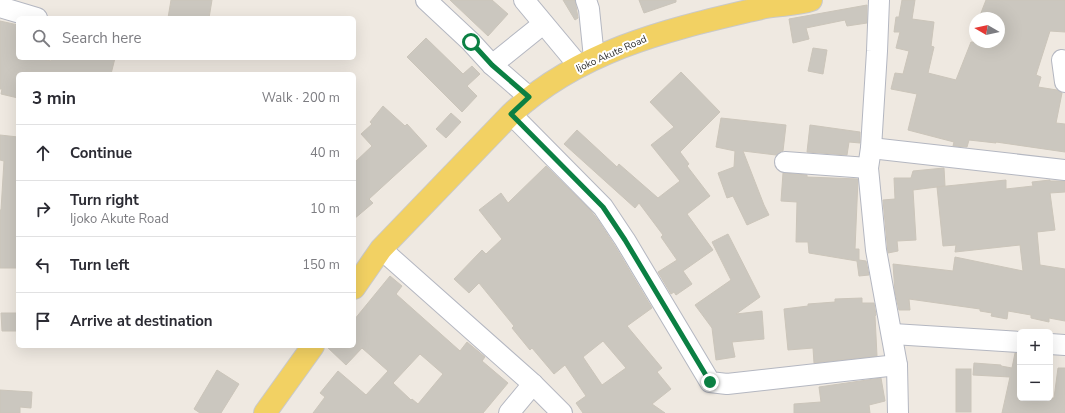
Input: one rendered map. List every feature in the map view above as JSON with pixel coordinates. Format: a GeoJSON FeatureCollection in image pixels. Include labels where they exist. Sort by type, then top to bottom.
{"type":"FeatureCollection","features":[{"type":"Feature","properties":{"kind":"main road","name":"Ijoko Akute Road"},"geometry":{"type":"LineString","coordinates":[[356,285],[381,249],[529,97],[587,62],[644,38],[692,24],[767,7],[802,3],[811,0]]}},
{"type":"Feature","properties":{"kind":"main road"},"geometry":{"type":"LineString","coordinates":[[265,413],[312,348]]}},
{"type":"Feature","properties":{"kind":"street"},"geometry":{"type":"LineString","coordinates":[[426,0],[471,42],[492,65],[529,97]]}},
{"type":"Feature","properties":{"kind":"street"},"geometry":{"type":"LineString","coordinates":[[524,0],[543,24],[587,62]]}},
{"type":"Feature","properties":{"kind":"street"},"geometry":{"type":"LineString","coordinates":[[586,0],[589,9],[587,62]]}},
{"type":"Feature","properties":{"kind":"street"},"geometry":{"type":"LineString","coordinates":[[879,0],[877,51],[868,168],[876,250],[898,365],[898,413]]}},
{"type":"Feature","properties":{"kind":"street"},"geometry":{"type":"LineString","coordinates":[[0,7],[30,16]]}},
{"type":"Feature","properties":{"kind":"street"},"geometry":{"type":"LineString","coordinates":[[492,65],[543,24]]}},
{"type":"Feature","properties":{"kind":"street"},"geometry":{"type":"LineString","coordinates":[[1062,60],[1065,82]]}},
{"type":"Feature","properties":{"kind":"street"},"geometry":{"type":"LineString","coordinates":[[511,114],[603,207],[625,240],[710,382],[727,384],[898,365]]}},
{"type":"Feature","properties":{"kind":"street"},"geometry":{"type":"LineString","coordinates":[[870,148],[1065,170]]}},
{"type":"Feature","properties":{"kind":"street"},"geometry":{"type":"LineString","coordinates":[[785,162],[868,168]]}},
{"type":"Feature","properties":{"kind":"street"},"geometry":{"type":"LineString","coordinates":[[381,249],[533,384],[562,413]]}},
{"type":"Feature","properties":{"kind":"street"},"geometry":{"type":"LineString","coordinates":[[893,334],[1017,342]]}},
{"type":"Feature","properties":{"kind":"street"},"geometry":{"type":"LineString","coordinates":[[1053,344],[1065,345]]}},
{"type":"Feature","properties":{"kind":"street"},"geometry":{"type":"LineString","coordinates":[[509,413],[533,384]]}},
{"type":"Feature","properties":{"kind":"building"},"geometry":{"type":"Polygon","coordinates":[[[171,0],[212,0],[209,16],[168,16],[171,0]]]}},
{"type":"Feature","properties":{"kind":"building"},"geometry":{"type":"Polygon","coordinates":[[[450,0],[492,0],[508,14],[488,36],[450,0]]]}},
{"type":"Feature","properties":{"kind":"building"},"geometry":{"type":"Polygon","coordinates":[[[563,0],[575,0],[578,18],[575,20],[563,0]]]}},
{"type":"Feature","properties":{"kind":"building"},"geometry":{"type":"Polygon","coordinates":[[[639,0],[676,0],[676,2],[644,13],[639,0]]]}},
{"type":"Feature","properties":{"kind":"building"},"geometry":{"type":"Polygon","coordinates":[[[902,0],[915,0],[912,19],[934,22],[931,46],[934,47],[928,73],[956,80],[969,47],[1005,48],[1005,12],[981,12],[986,0],[1065,0],[1065,32],[1050,31],[1036,75],[1041,77],[1038,87],[1057,90],[1062,93],[1056,123],[1065,124],[1065,152],[996,142],[969,140],[967,147],[953,146],[954,142],[908,130],[917,94],[891,89],[895,73],[903,74],[909,51],[896,48],[900,32],[894,32],[896,17],[899,17],[902,0]]]}},
{"type":"Feature","properties":{"kind":"building"},"geometry":{"type":"Polygon","coordinates":[[[867,5],[867,23],[847,26],[845,20],[806,28],[809,39],[793,43],[789,19],[867,5]]]}},
{"type":"Feature","properties":{"kind":"building"},"geometry":{"type":"Polygon","coordinates":[[[0,21],[16,25],[16,60],[114,60],[112,72],[16,72],[16,98],[1,94],[2,89],[0,89],[0,21]]]}},
{"type":"Feature","properties":{"kind":"building"},"geometry":{"type":"Polygon","coordinates":[[[426,38],[463,74],[472,66],[480,74],[467,86],[477,96],[462,112],[407,57],[426,38]]]}},
{"type":"Feature","properties":{"kind":"building"},"geometry":{"type":"Polygon","coordinates":[[[813,48],[827,50],[823,74],[808,71],[813,48]]]}},
{"type":"Feature","properties":{"kind":"building"},"geometry":{"type":"Polygon","coordinates":[[[681,72],[720,112],[680,152],[689,164],[687,166],[710,196],[687,214],[713,250],[683,271],[692,284],[676,295],[674,292],[671,294],[658,272],[677,260],[661,237],[663,235],[639,203],[635,208],[564,144],[577,130],[617,167],[619,164],[658,198],[680,181],[651,145],[674,127],[650,102],[681,72]]]}},
{"type":"Feature","properties":{"kind":"building"},"geometry":{"type":"Polygon","coordinates":[[[383,106],[405,126],[407,124],[427,146],[369,199],[373,203],[356,217],[356,161],[372,146],[361,134],[372,124],[370,122],[383,106]]]}},
{"type":"Feature","properties":{"kind":"building"},"geometry":{"type":"Polygon","coordinates":[[[451,113],[461,122],[446,138],[436,129],[451,113]]]}},
{"type":"Feature","properties":{"kind":"building"},"geometry":{"type":"Polygon","coordinates":[[[721,118],[786,125],[783,151],[776,155],[743,151],[769,215],[747,225],[733,196],[727,198],[718,173],[734,167],[735,151],[716,147],[721,118]]]}},
{"type":"Feature","properties":{"kind":"building"},"geometry":{"type":"Polygon","coordinates":[[[810,125],[860,132],[860,143],[849,142],[847,155],[807,152],[810,125]]]}},
{"type":"Feature","properties":{"kind":"building"},"geometry":{"type":"Polygon","coordinates":[[[0,135],[16,137],[16,268],[0,268],[0,210],[4,161],[0,160],[0,135]]]}},
{"type":"Feature","properties":{"kind":"building"},"geometry":{"type":"Polygon","coordinates":[[[546,166],[591,211],[598,220],[652,308],[627,326],[662,368],[657,372],[671,389],[652,404],[665,413],[583,413],[576,403],[586,396],[565,365],[554,374],[532,348],[530,350],[512,328],[514,326],[479,283],[469,293],[454,279],[482,250],[486,254],[502,239],[479,210],[501,193],[508,203],[546,166]],[[603,341],[583,357],[602,385],[626,368],[603,341]]]}},
{"type":"Feature","properties":{"kind":"building"},"geometry":{"type":"Polygon","coordinates":[[[944,168],[945,186],[913,190],[916,240],[897,241],[898,251],[888,253],[883,200],[895,199],[894,178],[911,178],[913,171],[944,168]]]}},
{"type":"Feature","properties":{"kind":"building"},"geometry":{"type":"Polygon","coordinates":[[[783,173],[807,175],[807,177],[858,179],[855,249],[859,249],[859,260],[866,261],[869,275],[859,276],[857,261],[809,253],[808,242],[796,242],[797,202],[781,201],[783,173]]]}},
{"type":"Feature","properties":{"kind":"building"},"geometry":{"type":"Polygon","coordinates":[[[1006,180],[1006,189],[1033,186],[1032,182],[1050,180],[1065,181],[1065,192],[1050,193],[1055,230],[1037,232],[1040,265],[1065,269],[1065,321],[1049,318],[1049,322],[1031,318],[1031,315],[1008,311],[1007,319],[991,316],[992,313],[980,311],[980,309],[909,299],[910,310],[899,310],[895,292],[893,264],[953,271],[955,257],[1023,271],[1020,245],[955,252],[956,245],[943,246],[937,187],[1006,180]]]}},
{"type":"Feature","properties":{"kind":"building"},"geometry":{"type":"Polygon","coordinates":[[[728,234],[760,297],[736,314],[762,311],[764,339],[732,342],[735,357],[716,360],[712,328],[695,305],[731,280],[712,242],[728,234]]]}},
{"type":"Feature","properties":{"kind":"building"},"geometry":{"type":"Polygon","coordinates":[[[390,276],[402,286],[396,294],[460,351],[467,342],[485,357],[482,361],[508,383],[483,413],[313,413],[325,397],[320,393],[338,371],[366,395],[388,371],[362,348],[346,365],[328,348],[356,348],[356,318],[390,276]],[[420,354],[393,383],[411,400],[412,399],[418,404],[443,374],[420,354]]]}},
{"type":"Feature","properties":{"kind":"building"},"geometry":{"type":"Polygon","coordinates":[[[862,298],[862,303],[874,303],[876,315],[877,356],[814,363],[813,348],[788,350],[784,309],[808,306],[808,304],[835,302],[835,299],[862,298]]]}},
{"type":"Feature","properties":{"kind":"building"},"geometry":{"type":"Polygon","coordinates":[[[1,313],[16,313],[16,331],[2,331],[1,313]]]}},
{"type":"Feature","properties":{"kind":"building"},"geometry":{"type":"Polygon","coordinates":[[[1015,353],[1017,353],[1017,401],[1053,401],[1058,368],[1065,368],[1065,413],[1002,413],[1010,377],[973,375],[974,363],[1001,365],[1012,368],[1015,353]]]}},
{"type":"Feature","properties":{"kind":"building"},"geometry":{"type":"Polygon","coordinates":[[[956,369],[971,369],[971,412],[956,412],[956,369]]]}},
{"type":"Feature","properties":{"kind":"building"},"geometry":{"type":"Polygon","coordinates":[[[217,370],[239,384],[221,413],[200,413],[194,409],[217,370]]]}},
{"type":"Feature","properties":{"kind":"building"},"geometry":{"type":"Polygon","coordinates":[[[881,378],[885,401],[869,405],[870,413],[794,413],[794,404],[821,402],[819,387],[881,378]]]}},
{"type":"Feature","properties":{"kind":"building"},"geometry":{"type":"Polygon","coordinates":[[[0,390],[32,392],[31,408],[20,407],[20,413],[0,413],[0,390]]]}},
{"type":"Feature","properties":{"kind":"route"},"geometry":{"type":"LineString","coordinates":[[471,42],[492,65],[529,97],[511,114],[603,207],[625,240],[655,293],[710,382]]}}]}
